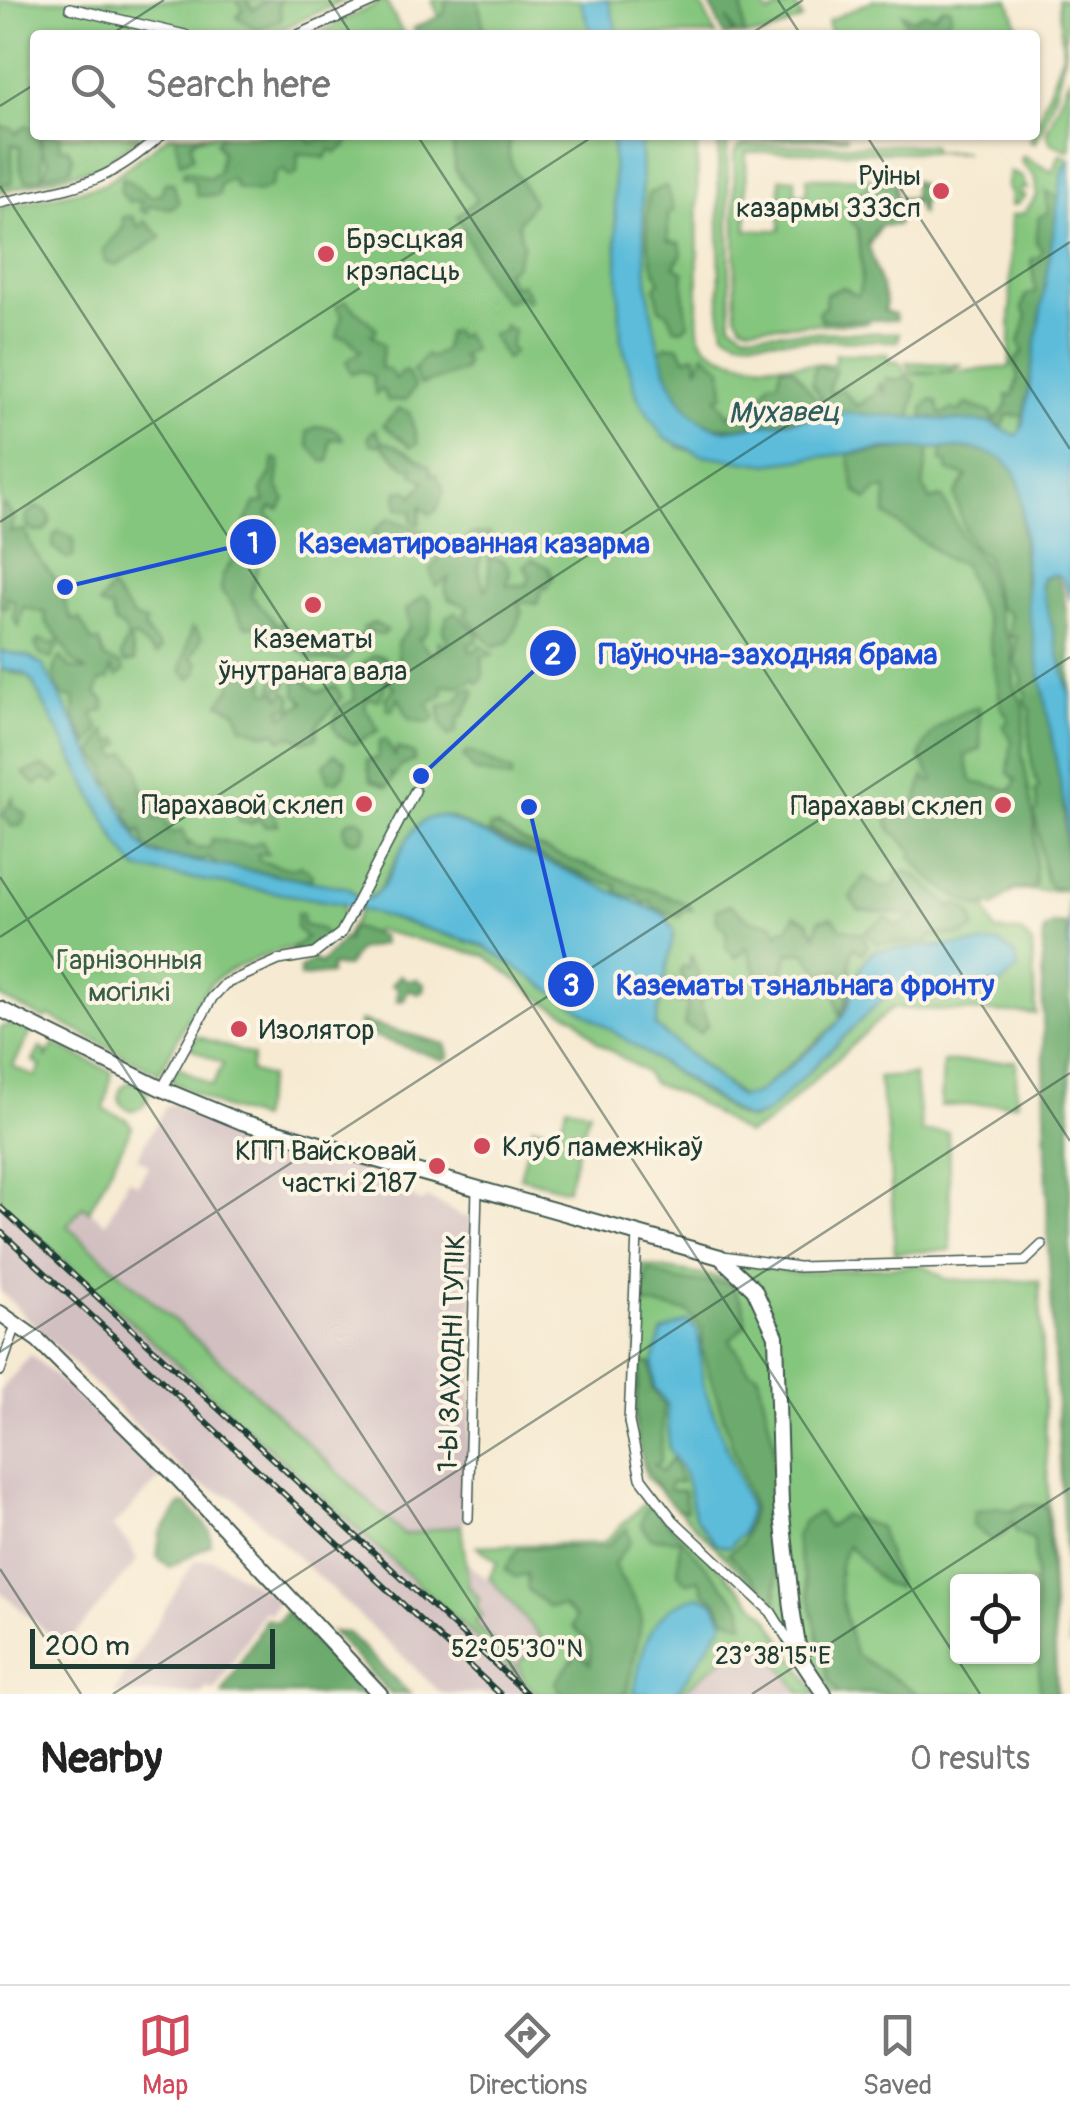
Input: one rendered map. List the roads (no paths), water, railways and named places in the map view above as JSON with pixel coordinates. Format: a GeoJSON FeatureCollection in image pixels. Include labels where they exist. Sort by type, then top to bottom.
{"type":"FeatureCollection","features":[{"type":"Feature","properties":{"kind":"main road"},"geometry":{"type":"LineString","coordinates":[[0,1009],[162,1089],[242,1122],[712,1255],[754,1289],[776,1336],[781,1505],[800,1658],[824,1694]]}},
{"type":"Feature","properties":{"kind":"main road"},"geometry":{"type":"LineString","coordinates":[[0,1313],[38,1340],[171,1471],[380,1694]]}},
{"type":"Feature","properties":{"kind":"street"},"geometry":{"type":"LineString","coordinates":[[309,30],[376,0]]}},
{"type":"Feature","properties":{"kind":"street"},"geometry":{"type":"LineString","coordinates":[[70,8],[164,30]]}},
{"type":"Feature","properties":{"kind":"street"},"geometry":{"type":"LineString","coordinates":[[0,203],[98,181],[129,164],[155,140]]}},
{"type":"Feature","properties":{"kind":"street"},"geometry":{"type":"LineString","coordinates":[[162,1089],[212,998],[225,984],[278,960],[314,954],[329,947],[415,791]]}},
{"type":"Feature","properties":{"kind":"street","name":"1-Ы ЗАХОДНІ ТУПІК"},"geometry":{"type":"LineString","coordinates":[[468,1518],[478,1189]]}},
{"type":"Feature","properties":{"kind":"street"},"geometry":{"type":"LineString","coordinates":[[637,1234],[629,1422],[641,1478],[673,1520],[770,1612],[800,1658]]}},
{"type":"Feature","properties":{"kind":"street"},"geometry":{"type":"LineString","coordinates":[[712,1255],[798,1267],[992,1264],[1026,1261],[1042,1245]]}},
{"type":"Feature","properties":{"kind":"street"},"geometry":{"type":"LineString","coordinates":[[0,1371],[16,1328]]}},
{"type":"Feature","properties":{"kind":"street"},"geometry":{"type":"LineString","coordinates":[[770,1612],[778,1616],[792,1608]]}},
{"type":"Feature","properties":{"kind":"water"},"geometry":{"type":"Polygon","coordinates":[[[580,0],[608,0],[617,30],[590,30],[580,0]]]}},
{"type":"Feature","properties":{"kind":"water"},"geometry":{"type":"Polygon","coordinates":[[[612,140],[640,140],[650,305],[660,351],[675,390],[697,418],[727,430],[846,413],[990,423],[1017,436],[1023,426],[1063,170],[1070,159],[1070,600],[1062,578],[1055,574],[1043,577],[1041,585],[1070,696],[1070,990],[1066,815],[1028,607],[1021,488],[1014,470],[1000,457],[971,448],[883,449],[764,464],[702,455],[663,437],[638,398],[621,340],[612,140]]]}},
{"type":"Feature","properties":{"kind":"water"},"geometry":{"type":"Polygon","coordinates":[[[0,651],[29,657],[43,666],[140,844],[152,854],[348,888],[357,897],[368,899],[388,879],[417,827],[428,819],[443,816],[665,915],[674,932],[655,1026],[739,1097],[756,1094],[831,1030],[846,1012],[862,965],[875,950],[1000,943],[1016,956],[1018,969],[1001,984],[890,991],[766,1114],[746,1119],[482,945],[343,904],[137,869],[119,845],[32,681],[24,673],[0,669],[0,651]]]}},
{"type":"Feature","properties":{"kind":"water"},"geometry":{"type":"Polygon","coordinates":[[[688,1321],[698,1330],[703,1385],[750,1509],[742,1534],[729,1547],[716,1544],[695,1517],[685,1475],[669,1449],[667,1404],[654,1387],[653,1362],[662,1332],[688,1321]]]}},
{"type":"Feature","properties":{"kind":"water"},"geometry":{"type":"Polygon","coordinates":[[[699,1596],[714,1602],[724,1622],[674,1694],[634,1694],[651,1632],[669,1609],[699,1596]]]}},
{"type":"Feature","properties":{"kind":"railway"},"geometry":{"type":"LineString","coordinates":[[0,1207],[527,1694]]}},
{"type":"Feature","properties":{"kind":"railway"},"geometry":{"type":"LineString","coordinates":[[0,1231],[500,1694]]}},
{"type":"Feature","properties":{"kind":"place","name":"Руіны казармы 333сп"},"geometry":{"type":"Point","coordinates":[941,191]}},
{"type":"Feature","properties":{"kind":"place","name":"Брэсцкая крэпасць"},"geometry":{"type":"Point","coordinates":[326,254]}},
{"type":"Feature","properties":{"kind":"place","name":"Казематированная казарма"},"geometry":{"type":"Point","coordinates":[65,587]}},
{"type":"Feature","properties":{"kind":"place","name":"Казематы ўнутранага вала"},"geometry":{"type":"Point","coordinates":[313,605]}},
{"type":"Feature","properties":{"kind":"place","name":"Паўночна-заходняя брама"},"geometry":{"type":"Point","coordinates":[421,776]}},
{"type":"Feature","properties":{"kind":"place","name":"Парахавой склеп"},"geometry":{"type":"Point","coordinates":[364,804]}},
{"type":"Feature","properties":{"kind":"place","name":"Парахавы склеп"},"geometry":{"type":"Point","coordinates":[1003,805]}},
{"type":"Feature","properties":{"kind":"place","name":"Казематы тэнальнага фронту"},"geometry":{"type":"Point","coordinates":[529,807]}},
{"type":"Feature","properties":{"kind":"place","name":"Изолятор"},"geometry":{"type":"Point","coordinates":[239,1029]}},
{"type":"Feature","properties":{"kind":"place","name":"Клуб памежнікаў"},"geometry":{"type":"Point","coordinates":[482,1146]}},
{"type":"Feature","properties":{"kind":"place","name":"КПП Вайсковай часткі 2187"},"geometry":{"type":"Point","coordinates":[437,1166]}},
{"type":"Feature","properties":{"kind":"water label","name":"Мухавец"},"geometry":{"type":"Point","coordinates":[784,412]}},
{"type":"Feature","properties":{"kind":"park label","name":"Гарнізонныя могілкі"},"geometry":{"type":"Point","coordinates":[129,975]}}]}
